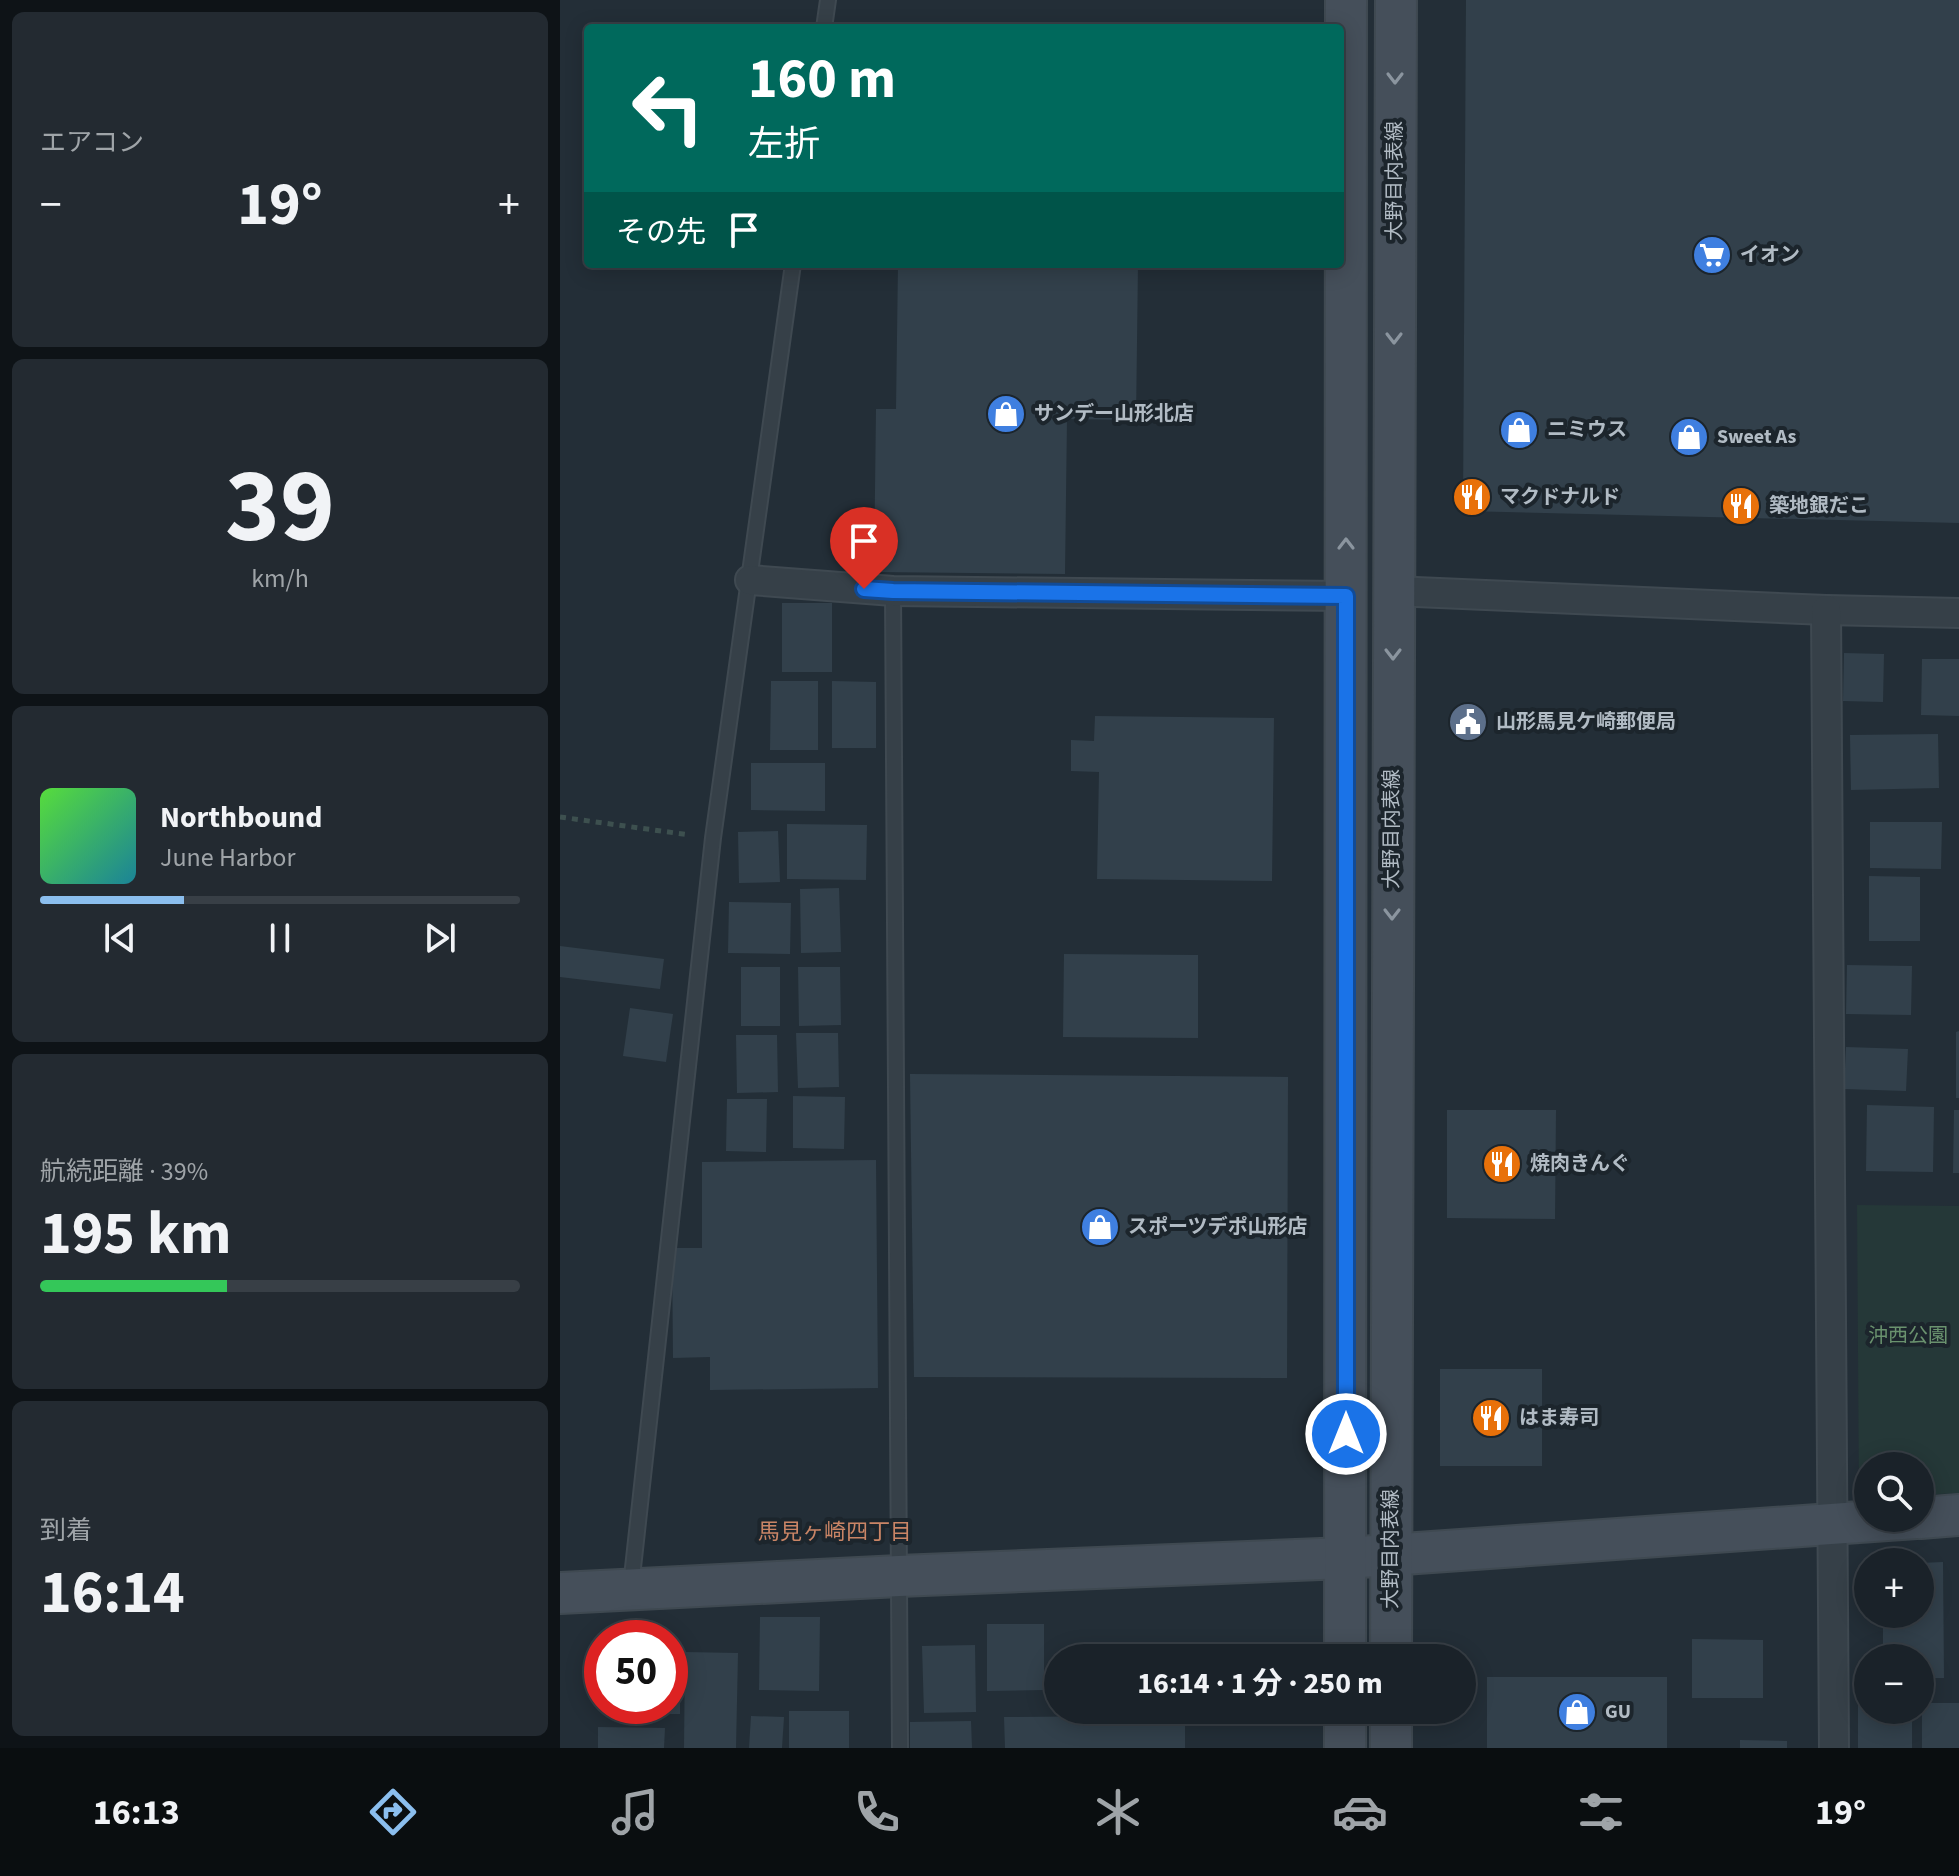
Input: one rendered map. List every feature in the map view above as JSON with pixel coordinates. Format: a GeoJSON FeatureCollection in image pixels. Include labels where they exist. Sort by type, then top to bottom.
{"type":"FeatureCollection","features":[{"type":"Feature","properties":{"kind":"main road"},"geometry":{"type":"LineString","coordinates":[[1345,1644],[1346,0]]}},
{"type":"Feature","properties":{"kind":"main road","name":"大野目内表線"},"geometry":{"type":"LineString","coordinates":[[1391,1644],[1396,0]]}},
{"type":"Feature","properties":{"kind":"main road"},"geometry":{"type":"LineString","coordinates":[[1934,1517],[1959,1515]]}},
{"type":"Feature","properties":{"kind":"main road"},"geometry":{"type":"LineString","coordinates":[[560,1593],[1346,1558],[1854,1522]]}},
{"type":"Feature","properties":{"kind":"main road"},"geometry":{"type":"LineString","coordinates":[[1345,1724],[1345,1748]]}},
{"type":"Feature","properties":{"kind":"main road"},"geometry":{"type":"LineString","coordinates":[[1391,1724],[1391,1748]]}},
{"type":"Feature","properties":{"kind":"street"},"geometry":{"type":"LineString","coordinates":[[750,580],[893,591],[1346,596]]}},
{"type":"Feature","properties":{"kind":"street"},"geometry":{"type":"LineString","coordinates":[[1393,591],[1959,613]]}},
{"type":"Feature","properties":{"kind":"street"},"geometry":{"type":"LineString","coordinates":[[1826,610],[1834,1748]]}},
{"type":"Feature","properties":{"kind":"lane"},"geometry":{"type":"LineString","coordinates":[[825,24],[828,0]]}},
{"type":"Feature","properties":{"kind":"lane"},"geometry":{"type":"LineString","coordinates":[[631,1589],[713,838],[792,268]]}},
{"type":"Feature","properties":{"kind":"lane"},"geometry":{"type":"LineString","coordinates":[[893,591],[900,1748]]}},
{"type":"Feature","properties":{"kind":"path"},"geometry":{"type":"LineString","coordinates":[[560,817],[713,838]]}},
{"type":"Feature","properties":{"kind":"green space","name":"沖西公園"},"geometry":{"type":"Polygon","coordinates":[[[1857,1205],[1959,1206],[1959,1493],[1934,1494],[1934,1452],[1859,1452],[1857,1205]]]}},
{"type":"Feature","properties":{"kind":"building","name":"イオン"},"geometry":{"type":"Polygon","coordinates":[[[1466,0],[1959,0],[1959,523],[1463,511],[1466,0]]]}},
{"type":"Feature","properties":{"kind":"building","name":"サンデー山形北店"},"geometry":{"type":"Polygon","coordinates":[[[898,268],[1138,268],[1136,420],[1067,419],[1065,574],[874,572],[876,409],[896,409],[898,268]]]}},
{"type":"Feature","properties":{"kind":"building"},"geometry":{"type":"Polygon","coordinates":[[[782,603],[832,603],[832,672],[782,672],[782,603]]]}},
{"type":"Feature","properties":{"kind":"building"},"geometry":{"type":"Polygon","coordinates":[[[1844,653],[1884,654],[1883,702],[1843,701],[1844,653]]]}},
{"type":"Feature","properties":{"kind":"building"},"geometry":{"type":"Polygon","coordinates":[[[1922,659],[1959,659],[1959,716],[1921,715],[1922,659]]]}},
{"type":"Feature","properties":{"kind":"building"},"geometry":{"type":"Polygon","coordinates":[[[771,681],[818,681],[818,750],[770,750],[771,681]]]}},
{"type":"Feature","properties":{"kind":"building"},"geometry":{"type":"Polygon","coordinates":[[[832,681],[876,682],[876,748],[832,748],[832,681]]]}},
{"type":"Feature","properties":{"kind":"building"},"geometry":{"type":"Polygon","coordinates":[[[1095,716],[1274,718],[1272,881],[1097,879],[1099,772],[1071,771],[1071,740],[1094,741],[1095,716]]]}},
{"type":"Feature","properties":{"kind":"building"},"geometry":{"type":"Polygon","coordinates":[[[1938,734],[1939,788],[1851,790],[1850,735],[1938,734]]]}},
{"type":"Feature","properties":{"kind":"building"},"geometry":{"type":"Polygon","coordinates":[[[751,763],[825,763],[825,811],[751,810],[751,763]]]}},
{"type":"Feature","properties":{"kind":"building"},"geometry":{"type":"Polygon","coordinates":[[[1870,822],[1942,822],[1941,869],[1870,868],[1870,822]]]}},
{"type":"Feature","properties":{"kind":"building"},"geometry":{"type":"Polygon","coordinates":[[[787,824],[867,825],[866,880],[787,879],[787,824]]]}},
{"type":"Feature","properties":{"kind":"building"},"geometry":{"type":"Polygon","coordinates":[[[778,831],[780,882],[739,883],[738,832],[778,831]]]}},
{"type":"Feature","properties":{"kind":"building"},"geometry":{"type":"Polygon","coordinates":[[[1869,876],[1920,877],[1920,941],[1869,941],[1869,876]]]}},
{"type":"Feature","properties":{"kind":"building"},"geometry":{"type":"Polygon","coordinates":[[[839,888],[841,952],[801,953],[800,889],[839,888]]]}},
{"type":"Feature","properties":{"kind":"building"},"geometry":{"type":"Polygon","coordinates":[[[729,902],[791,903],[790,954],[728,953],[729,902]]]}},
{"type":"Feature","properties":{"kind":"building"},"geometry":{"type":"Polygon","coordinates":[[[560,946],[664,959],[660,989],[560,977],[560,946]]]}},
{"type":"Feature","properties":{"kind":"building"},"geometry":{"type":"Polygon","coordinates":[[[1064,954],[1198,955],[1198,1038],[1063,1037],[1064,954]]]}},
{"type":"Feature","properties":{"kind":"building"},"geometry":{"type":"Polygon","coordinates":[[[1847,965],[1912,966],[1911,1015],[1846,1014],[1847,965]]]}},
{"type":"Feature","properties":{"kind":"building"},"geometry":{"type":"Polygon","coordinates":[[[741,967],[780,967],[780,1026],[741,1026],[741,967]]]}},
{"type":"Feature","properties":{"kind":"building"},"geometry":{"type":"Polygon","coordinates":[[[798,967],[840,967],[841,1025],[799,1026],[798,967]]]}},
{"type":"Feature","properties":{"kind":"building"},"geometry":{"type":"Polygon","coordinates":[[[630,1008],[673,1014],[666,1062],[623,1056],[630,1008]]]}},
{"type":"Feature","properties":{"kind":"building"},"geometry":{"type":"Polygon","coordinates":[[[1959,1031],[1959,1098],[1956,1098],[1956,1032],[1959,1031]]]}},
{"type":"Feature","properties":{"kind":"building"},"geometry":{"type":"Polygon","coordinates":[[[796,1033],[838,1033],[839,1087],[798,1088],[796,1033]]]}},
{"type":"Feature","properties":{"kind":"building"},"geometry":{"type":"Polygon","coordinates":[[[736,1035],[777,1035],[778,1092],[737,1093],[736,1035]]]}},
{"type":"Feature","properties":{"kind":"building"},"geometry":{"type":"Polygon","coordinates":[[[1846,1047],[1908,1049],[1906,1091],[1844,1089],[1846,1047]]]}},
{"type":"Feature","properties":{"kind":"building","name":"スポーツデポ山形店"},"geometry":{"type":"Polygon","coordinates":[[[910,1074],[1288,1077],[1287,1378],[914,1377],[910,1074]]]}},
{"type":"Feature","properties":{"kind":"building"},"geometry":{"type":"Polygon","coordinates":[[[793,1096],[845,1097],[844,1149],[793,1148],[793,1096]]]}},
{"type":"Feature","properties":{"kind":"building"},"geometry":{"type":"Polygon","coordinates":[[[727,1099],[767,1099],[766,1152],[726,1151],[727,1099]]]}},
{"type":"Feature","properties":{"kind":"building"},"geometry":{"type":"Polygon","coordinates":[[[1867,1105],[1934,1107],[1933,1172],[1866,1171],[1867,1105]]]}},
{"type":"Feature","properties":{"kind":"building","name":"焼肉きんぐ"},"geometry":{"type":"Polygon","coordinates":[[[1447,1110],[1556,1110],[1555,1219],[1447,1218],[1447,1110]]]}},
{"type":"Feature","properties":{"kind":"building"},"geometry":{"type":"Polygon","coordinates":[[[1954,1110],[1959,1110],[1959,1173],[1953,1173],[1954,1110]]]}},
{"type":"Feature","properties":{"kind":"building"},"geometry":{"type":"Polygon","coordinates":[[[876,1160],[878,1388],[710,1390],[710,1357],[673,1358],[672,1248],[702,1248],[702,1162],[876,1160]]]}},
{"type":"Feature","properties":{"kind":"building","name":"はま寿司"},"geometry":{"type":"Polygon","coordinates":[[[1440,1369],[1542,1369],[1542,1466],[1440,1466],[1440,1369]]]}},
{"type":"Feature","properties":{"kind":"building"},"geometry":{"type":"Polygon","coordinates":[[[1934,1562],[1943,1562],[1944,1678],[1934,1678],[1934,1644],[1883,1644],[1883,1628],[1934,1628],[1934,1562]]]}},
{"type":"Feature","properties":{"kind":"building"},"geometry":{"type":"Polygon","coordinates":[[[760,1617],[820,1617],[819,1691],[759,1690],[760,1617]]]}},
{"type":"Feature","properties":{"kind":"building"},"geometry":{"type":"Polygon","coordinates":[[[987,1624],[1044,1624],[1044,1690],[987,1691],[987,1624]]]}},
{"type":"Feature","properties":{"kind":"building"},"geometry":{"type":"Polygon","coordinates":[[[1692,1639],[1763,1640],[1763,1698],[1692,1698],[1692,1639]]]}},
{"type":"Feature","properties":{"kind":"building"},"geometry":{"type":"Polygon","coordinates":[[[1120,1642],[1184,1642],[1184,1644],[1120,1642]]]}},
{"type":"Feature","properties":{"kind":"building"},"geometry":{"type":"Polygon","coordinates":[[[975,1645],[976,1712],[924,1713],[922,1646],[975,1645]]]}},
{"type":"Feature","properties":{"kind":"building"},"geometry":{"type":"Polygon","coordinates":[[[688,1652],[738,1653],[736,1748],[684,1748],[684,1724],[688,1724],[688,1652]]]}},
{"type":"Feature","properties":{"kind":"building","name":"GU"},"geometry":{"type":"Polygon","coordinates":[[[1487,1677],[1667,1677],[1667,1748],[1487,1748],[1487,1677]]]}},
{"type":"Feature","properties":{"kind":"building"},"geometry":{"type":"Polygon","coordinates":[[[1934,1703],[1959,1703],[1959,1748],[1922,1748],[1922,1724],[1934,1724],[1934,1703]]]}},
{"type":"Feature","properties":{"kind":"building"},"geometry":{"type":"Polygon","coordinates":[[[789,1711],[849,1711],[849,1748],[789,1748],[789,1711]]]}},
{"type":"Feature","properties":{"kind":"building"},"geometry":{"type":"Polygon","coordinates":[[[751,1716],[784,1717],[782,1748],[749,1748],[751,1716]]]}},
{"type":"Feature","properties":{"kind":"building"},"geometry":{"type":"Polygon","coordinates":[[[1004,1717],[1044,1717],[1044,1724],[1185,1724],[1185,1748],[1005,1748],[1004,1717]]]}},
{"type":"Feature","properties":{"kind":"building"},"geometry":{"type":"Polygon","coordinates":[[[971,1721],[972,1748],[910,1748],[910,1722],[971,1721]]]}},
{"type":"Feature","properties":{"kind":"building"},"geometry":{"type":"Polygon","coordinates":[[[1858,1724],[1912,1724],[1912,1748],[1858,1748],[1858,1724]]]}},
{"type":"Feature","properties":{"kind":"building"},"geometry":{"type":"Polygon","coordinates":[[[598,1727],[665,1728],[664,1748],[598,1748],[598,1727]]]}},
{"type":"Feature","properties":{"kind":"building"},"geometry":{"type":"Polygon","coordinates":[[[1740,1740],[1787,1741],[1787,1748],[1740,1748],[1740,1740]]]}},
{"type":"Feature","properties":{"kind":"place","name":"イオン"},"geometry":{"type":"Point","coordinates":[1712,255]}},
{"type":"Feature","properties":{"kind":"place","name":"サンデー山形北店"},"geometry":{"type":"Point","coordinates":[1006,414]}},
{"type":"Feature","properties":{"kind":"place","name":"ニミウス"},"geometry":{"type":"Point","coordinates":[1519,430]}},
{"type":"Feature","properties":{"kind":"place","name":"Sweet As"},"geometry":{"type":"Point","coordinates":[1689,437]}},
{"type":"Feature","properties":{"kind":"place","name":"マクドナルド"},"geometry":{"type":"Point","coordinates":[1472,497]}},
{"type":"Feature","properties":{"kind":"place","name":"築地銀だこ"},"geometry":{"type":"Point","coordinates":[1741,506]}},
{"type":"Feature","properties":{"kind":"place","name":"山形馬見ケ崎郵便局"},"geometry":{"type":"Point","coordinates":[1468,722]}},
{"type":"Feature","properties":{"kind":"place","name":"焼肉きんぐ"},"geometry":{"type":"Point","coordinates":[1502,1164]}},
{"type":"Feature","properties":{"kind":"place","name":"スポーツデポ山形店"},"geometry":{"type":"Point","coordinates":[1100,1227]}},
{"type":"Feature","properties":{"kind":"place","name":"はま寿司"},"geometry":{"type":"Point","coordinates":[1491,1418]}},
{"type":"Feature","properties":{"kind":"place","name":"GU"},"geometry":{"type":"Point","coordinates":[1577,1712]}},
{"type":"Feature","properties":{"kind":"district","name":"馬見ヶ崎四丁目"},"geometry":{"type":"Point","coordinates":[835,1532]}},
{"type":"Feature","properties":{"kind":"route"},"geometry":{"type":"LineString","coordinates":[[864,589],[1346,596],[1346,1434]]}}]}
